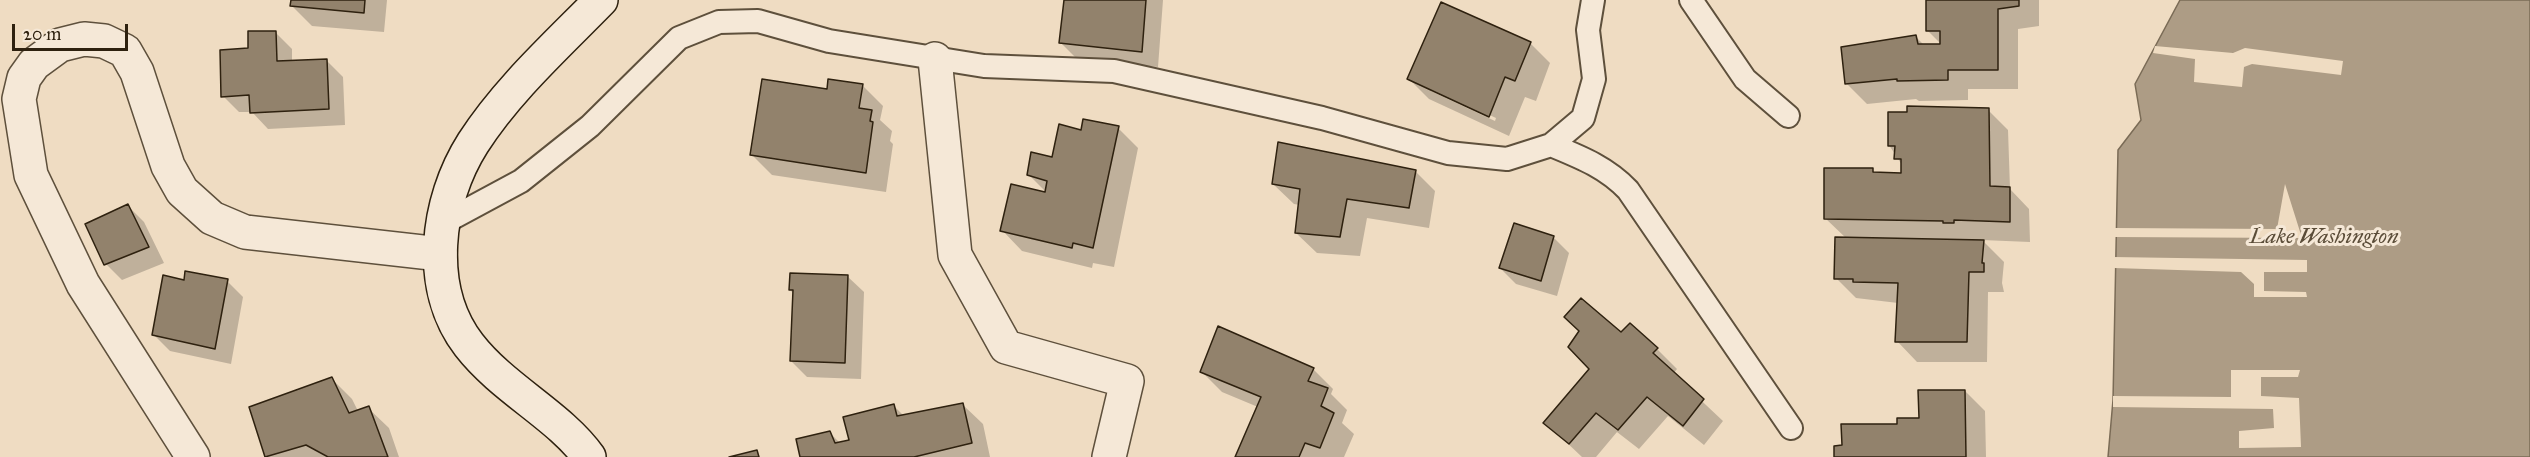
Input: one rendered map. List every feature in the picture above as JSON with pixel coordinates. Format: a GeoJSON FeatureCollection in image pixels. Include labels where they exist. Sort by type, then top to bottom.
{"type":"FeatureCollection","features":[{"type":"Feature","properties":{"kind":"street"},"geometry":{"type":"LineString","coordinates":[[589,457],[556,424],[492,372],[468,344],[452,315],[443,286],[441,239],[455,179],[472,143],[513,92],[601,0]]}},
{"type":"Feature","properties":{"kind":"street"},"geometry":{"type":"LineString","coordinates":[[193,457],[83,284],[31,175],[19,99],[24,78],[34,64],[60,45],[84,39],[104,40],[124,51],[137,72],[168,166],[182,191],[212,218],[245,232],[441,239]]}},
{"type":"Feature","properties":{"kind":"street"},"geometry":{"type":"LineString","coordinates":[[935,59],[955,255],[1006,347],[1127,381],[1109,457]]}},
{"type":"Feature","properties":{"kind":"lane"},"geometry":{"type":"LineString","coordinates":[[441,239],[521,181],[590,126],[679,38],[719,22],[758,21],[829,41],[984,66],[1114,71],[1311,115],[1448,153],[1507,159],[1551,145],[1583,118],[1594,79],[1588,30],[1593,0]]}},
{"type":"Feature","properties":{"kind":"lane"},"geometry":{"type":"LineString","coordinates":[[1691,0],[1745,79],[1788,116]]}},
{"type":"Feature","properties":{"kind":"lane"},"geometry":{"type":"LineString","coordinates":[[1551,145],[1596,164],[1614,175],[1628,190],[1791,428]]}},
{"type":"Feature","properties":{"kind":"water","name":"Lake Washington"},"geometry":{"type":"Polygon","coordinates":[[[2180,0],[2530,0],[2530,457],[2108,457],[2113,400],[2118,150],[2141,120],[2135,84],[2180,0]]]}},
{"type":"Feature","properties":{"kind":"pier"},"geometry":{"type":"Polygon","coordinates":[[[2155,46],[2233,53],[2245,48],[2343,61],[2341,75],[2252,64],[2244,67],[2242,87],[2194,82],[2195,59],[2153,53],[2155,46]]]}},
{"type":"Feature","properties":{"kind":"pier"},"geometry":{"type":"Polygon","coordinates":[[[2285,184],[2302,238],[2114,237],[2114,228],[2277,229],[2285,184]]]}},
{"type":"Feature","properties":{"kind":"pier"},"geometry":{"type":"Polygon","coordinates":[[[2113,257],[2307,260],[2307,272],[2264,272],[2264,291],[2306,292],[2307,297],[2254,297],[2254,284],[2241,272],[2114,268],[2113,257]]]}},
{"type":"Feature","properties":{"kind":"pier"},"geometry":{"type":"Polygon","coordinates":[[[2231,370],[2300,370],[2298,377],[2261,377],[2261,396],[2299,398],[2301,447],[2239,448],[2239,431],[2274,428],[2273,409],[2113,407],[2113,396],[2231,397],[2231,370]]]}},
{"type":"Feature","properties":{"kind":"building"},"geometry":{"type":"Polygon","coordinates":[[[291,0],[365,0],[364,13],[290,6],[291,0]]]}},
{"type":"Feature","properties":{"kind":"building"},"geometry":{"type":"Polygon","coordinates":[[[1064,0],[1146,0],[1142,52],[1059,43],[1064,0]]]}},
{"type":"Feature","properties":{"kind":"building"},"geometry":{"type":"Polygon","coordinates":[[[1926,0],[2019,0],[2019,6],[1998,9],[1998,70],[1948,70],[1948,80],[1897,81],[1897,79],[1845,84],[1841,47],[1916,35],[1918,44],[1940,44],[1940,31],[1926,31],[1926,0]]]}},
{"type":"Feature","properties":{"kind":"building"},"geometry":{"type":"Polygon","coordinates":[[[1441,2],[1531,42],[1515,81],[1505,77],[1489,117],[1407,79],[1441,2]]]}},
{"type":"Feature","properties":{"kind":"building"},"geometry":{"type":"Polygon","coordinates":[[[248,31],[276,31],[277,61],[327,59],[329,109],[250,113],[249,95],[221,97],[220,50],[248,48],[248,31]]]}},
{"type":"Feature","properties":{"kind":"building"},"geometry":{"type":"Polygon","coordinates":[[[762,79],[827,89],[828,79],[863,84],[859,108],[872,110],[870,121],[873,122],[866,173],[750,155],[762,79]]]}},
{"type":"Feature","properties":{"kind":"building"},"geometry":{"type":"Polygon","coordinates":[[[1907,106],[1989,108],[1990,186],[2010,187],[2010,222],[1954,220],[1954,223],[1943,223],[1943,221],[1824,219],[1824,168],[1873,168],[1873,172],[1901,173],[1901,159],[1894,159],[1895,146],[1888,146],[1888,112],[1907,112],[1907,106]]]}},
{"type":"Feature","properties":{"kind":"building"},"geometry":{"type":"Polygon","coordinates":[[[1083,119],[1119,126],[1093,248],[1073,243],[1072,248],[1000,231],[1011,184],[1045,192],[1047,181],[1027,175],[1031,152],[1052,157],[1059,124],[1081,130],[1083,119]]]}},
{"type":"Feature","properties":{"kind":"building"},"geometry":{"type":"Polygon","coordinates":[[[1278,142],[1416,170],[1409,208],[1347,199],[1340,237],[1295,233],[1300,189],[1272,184],[1278,142]]]}},
{"type":"Feature","properties":{"kind":"building"},"geometry":{"type":"Polygon","coordinates":[[[128,204],[149,247],[104,265],[85,224],[128,204]]]}},
{"type":"Feature","properties":{"kind":"building"},"geometry":{"type":"Polygon","coordinates":[[[1514,223],[1554,236],[1541,281],[1499,268],[1514,223]]]}},
{"type":"Feature","properties":{"kind":"building"},"geometry":{"type":"Polygon","coordinates":[[[1835,237],[1984,240],[1982,263],[1984,263],[1984,272],[1969,272],[1967,342],[1895,342],[1898,283],[1853,282],[1853,279],[1834,279],[1835,237]]]}},
{"type":"Feature","properties":{"kind":"building"},"geometry":{"type":"Polygon","coordinates":[[[185,271],[228,279],[215,349],[152,335],[163,275],[184,280],[185,271]]]}},
{"type":"Feature","properties":{"kind":"building"},"geometry":{"type":"Polygon","coordinates":[[[790,273],[848,275],[845,363],[790,361],[793,290],[789,290],[790,273]]]}},
{"type":"Feature","properties":{"kind":"building"},"geometry":{"type":"Polygon","coordinates":[[[1581,298],[1621,332],[1630,323],[1658,348],[1653,353],[1704,399],[1683,426],[1647,397],[1618,430],[1596,413],[1569,444],[1543,423],[1589,369],[1568,347],[1579,331],[1564,317],[1581,298]]]}},
{"type":"Feature","properties":{"kind":"building"},"geometry":{"type":"Polygon","coordinates":[[[1218,326],[1314,368],[1308,381],[1328,388],[1321,406],[1334,413],[1320,448],[1305,443],[1299,457],[1235,457],[1261,397],[1200,372],[1218,326]]]}},
{"type":"Feature","properties":{"kind":"building"},"geometry":{"type":"Polygon","coordinates":[[[332,377],[349,413],[369,406],[388,457],[328,457],[306,445],[265,457],[249,407],[332,377]]]}},
{"type":"Feature","properties":{"kind":"building"},"geometry":{"type":"Polygon","coordinates":[[[1918,390],[1965,390],[1966,457],[1834,457],[1834,446],[1842,445],[1841,424],[1897,424],[1897,418],[1919,418],[1918,390]]]}},
{"type":"Feature","properties":{"kind":"building"},"geometry":{"type":"Polygon","coordinates":[[[963,403],[972,443],[914,457],[800,457],[796,439],[830,431],[835,443],[849,440],[843,417],[894,404],[897,416],[963,403]]]}},
{"type":"Feature","properties":{"kind":"building"},"geometry":{"type":"Polygon","coordinates":[[[757,450],[759,457],[729,457],[757,450]]]}}]}
